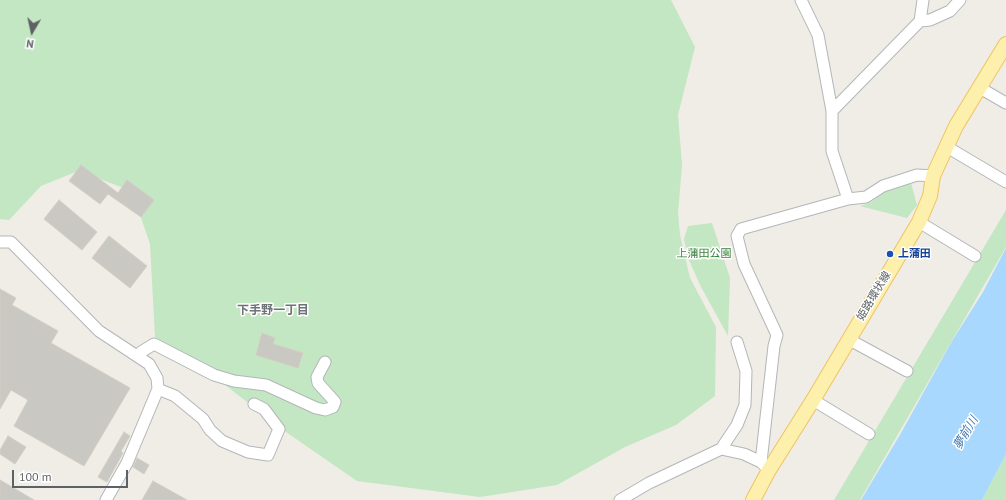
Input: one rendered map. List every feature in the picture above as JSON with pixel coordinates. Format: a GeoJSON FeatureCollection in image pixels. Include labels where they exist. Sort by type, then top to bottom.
{"type":"FeatureCollection","features":[{"type":"Feature","properties":{"kind":"main road","name":"姫路環状線"},"geometry":{"type":"LineString","coordinates":[[753,500],[765,466],[813,400],[919,222],[930,196],[933,176],[956,126],[1006,44]]}},
{"type":"Feature","properties":{"kind":"street"},"geometry":{"type":"LineString","coordinates":[[801,0],[818,35],[832,111],[832,151],[848,199]]}},
{"type":"Feature","properties":{"kind":"street"},"geometry":{"type":"LineString","coordinates":[[832,111],[920,21],[924,0]]}},
{"type":"Feature","properties":{"kind":"street"},"geometry":{"type":"LineString","coordinates":[[920,21],[930,20],[946,13],[960,0]]}},
{"type":"Feature","properties":{"kind":"street"},"geometry":{"type":"LineString","coordinates":[[980,88],[1006,103]]}},
{"type":"Feature","properties":{"kind":"street"},"geometry":{"type":"LineString","coordinates":[[947,147],[1006,182]]}},
{"type":"Feature","properties":{"kind":"street"},"geometry":{"type":"LineString","coordinates":[[721,449],[744,454],[765,466],[774,346],[777,335],[744,264],[737,236],[741,229],[848,199],[866,197],[883,186],[917,175],[933,176]]}},
{"type":"Feature","properties":{"kind":"street"},"geometry":{"type":"LineString","coordinates":[[919,222],[975,256]]}},
{"type":"Feature","properties":{"kind":"street"},"geometry":{"type":"LineString","coordinates":[[0,242],[11,242],[99,331],[149,364],[157,378],[158,389],[127,462],[106,500]]}},
{"type":"Feature","properties":{"kind":"street"},"geometry":{"type":"LineString","coordinates":[[848,339],[907,371]]}},
{"type":"Feature","properties":{"kind":"street"},"geometry":{"type":"LineString","coordinates":[[620,500],[649,483],[721,449],[737,425],[744,405],[746,371],[737,342]]}},
{"type":"Feature","properties":{"kind":"street"},"geometry":{"type":"LineString","coordinates":[[138,356],[141,352],[154,344],[214,375],[234,381],[266,384],[316,408],[325,410],[333,407],[335,402],[318,383],[317,377],[325,362]]}},
{"type":"Feature","properties":{"kind":"street"},"geometry":{"type":"LineString","coordinates":[[158,389],[175,396],[203,419],[210,430],[222,441],[248,452],[268,455],[278,429],[264,410],[254,404]]}},
{"type":"Feature","properties":{"kind":"street"},"geometry":{"type":"LineString","coordinates":[[813,400],[869,434]]}},
{"type":"Feature","properties":{"kind":"green space"},"geometry":{"type":"Polygon","coordinates":[[[0,0],[671,0],[695,47],[678,115],[682,165],[678,213],[680,235],[690,278],[716,327],[715,396],[676,425],[625,447],[557,485],[480,497],[357,481],[283,430],[220,381],[200,362],[155,337],[150,244],[132,191],[78,171],[41,186],[9,220],[0,219],[0,0]]]}},
{"type":"Feature","properties":{"kind":"green space"},"geometry":{"type":"Polygon","coordinates":[[[911,183],[917,205],[907,218],[860,206],[870,203],[885,192],[911,183]]]}},
{"type":"Feature","properties":{"kind":"green space"},"geometry":{"type":"Polygon","coordinates":[[[1006,210],[1006,247],[860,500],[834,500],[1006,210]]]}},
{"type":"Feature","properties":{"kind":"green space","name":"上蒲田公園"},"geometry":{"type":"Polygon","coordinates":[[[712,223],[730,278],[728,336],[701,287],[688,258],[684,239],[688,226],[712,223]]]}},
{"type":"Feature","properties":{"kind":"green space"},"geometry":{"type":"Polygon","coordinates":[[[1006,454],[1006,500],[982,500],[1006,454]]]}},
{"type":"Feature","properties":{"kind":"water","name":"夢前川"},"geometry":{"type":"Polygon","coordinates":[[[1006,248],[1006,454],[982,500],[861,500],[901,433],[952,341],[983,292],[1006,248]]]}},
{"type":"Feature","properties":{"kind":"building"},"geometry":{"type":"Polygon","coordinates":[[[81,165],[118,193],[127,180],[154,200],[141,217],[108,194],[100,204],[69,181],[81,165]]]}},
{"type":"Feature","properties":{"kind":"building"},"geometry":{"type":"Polygon","coordinates":[[[59,200],[97,232],[82,250],[44,219],[59,200]]]}},
{"type":"Feature","properties":{"kind":"building"},"geometry":{"type":"Polygon","coordinates":[[[109,236],[147,266],[130,288],[92,258],[109,236]]]}},
{"type":"Feature","properties":{"kind":"building"},"geometry":{"type":"Polygon","coordinates":[[[0,289],[16,298],[12,305],[58,331],[51,343],[130,388],[84,466],[14,426],[28,400],[11,390],[0,409],[0,289]]]}},
{"type":"Feature","properties":{"kind":"building"},"geometry":{"type":"Polygon","coordinates":[[[262,333],[275,338],[273,344],[303,353],[298,368],[256,355],[262,333]]]}},
{"type":"Feature","properties":{"kind":"building"},"geometry":{"type":"Polygon","coordinates":[[[124,432],[130,436],[121,451],[123,453],[107,482],[98,477],[124,432]]]}},
{"type":"Feature","properties":{"kind":"building"},"geometry":{"type":"Polygon","coordinates":[[[8,436],[26,447],[15,464],[0,454],[0,450],[8,436]]]}},
{"type":"Feature","properties":{"kind":"building"},"geometry":{"type":"Polygon","coordinates":[[[137,458],[149,465],[144,474],[133,467],[137,458]]]}},
{"type":"Feature","properties":{"kind":"building"},"geometry":{"type":"Polygon","coordinates":[[[0,480],[34,500],[0,500],[0,480]]]}},
{"type":"Feature","properties":{"kind":"building"},"geometry":{"type":"Polygon","coordinates":[[[153,481],[187,500],[142,500],[153,481]]]}},
{"type":"Feature","properties":{"kind":"place","name":"上蒲田"},"geometry":{"type":"Point","coordinates":[890,254]}},
{"type":"Feature","properties":{"kind":"district","name":"下手野一丁目"},"geometry":{"type":"Point","coordinates":[273,311]}}]}
